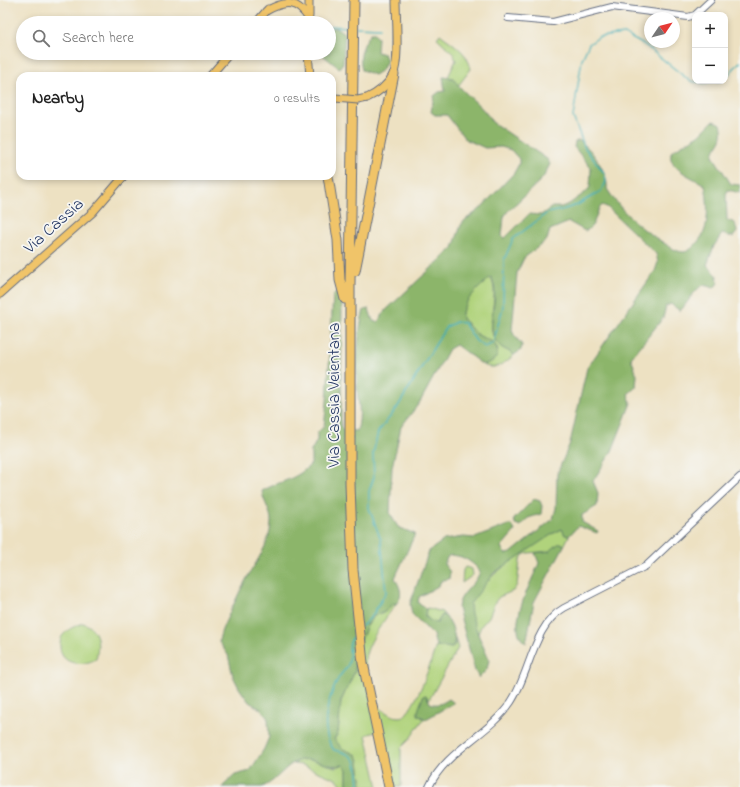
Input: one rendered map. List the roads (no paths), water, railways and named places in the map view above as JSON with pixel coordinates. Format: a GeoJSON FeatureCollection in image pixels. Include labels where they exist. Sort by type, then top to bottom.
{"type":"FeatureCollection","features":[{"type":"Feature","properties":{"kind":"highway","name":"Via Cassia Veientana"},"geometry":{"type":"LineString","coordinates":[[348,0],[351,23],[350,322],[345,515],[352,623],[374,732],[383,787]]}},
{"type":"Feature","properties":{"kind":"highway","name":"Via Cassia Veientana"},"geometry":{"type":"LineString","coordinates":[[351,23],[354,0]]}},
{"type":"Feature","properties":{"kind":"highway","name":"Via Cassia Veientana"},"geometry":{"type":"LineString","coordinates":[[347,426],[345,299],[351,34]]}},
{"type":"Feature","properties":{"kind":"highway"},"geometry":{"type":"LineString","coordinates":[[350,322],[355,268],[394,74]]}},
{"type":"Feature","properties":{"kind":"highway"},"geometry":{"type":"LineString","coordinates":[[329,180],[338,240],[340,280],[345,299]]}},
{"type":"Feature","properties":{"kind":"highway","name":"Via Cassia Veientana"},"geometry":{"type":"LineString","coordinates":[[374,732],[389,787]]}},
{"type":"Feature","properties":{"kind":"main road"},"geometry":{"type":"LineString","coordinates":[[262,16],[276,0]]}},
{"type":"Feature","properties":{"kind":"main road"},"geometry":{"type":"LineString","coordinates":[[309,0],[309,16]]}},
{"type":"Feature","properties":{"kind":"main road"},"geometry":{"type":"LineString","coordinates":[[336,98],[358,100],[367,98],[382,89],[394,74],[396,49],[396,0]]}},
{"type":"Feature","properties":{"kind":"main road"},"geometry":{"type":"LineString","coordinates":[[266,12],[282,1],[293,1],[303,7],[307,16]]}},
{"type":"Feature","properties":{"kind":"main road"},"geometry":{"type":"LineString","coordinates":[[213,72],[224,60]]}},
{"type":"Feature","properties":{"kind":"main road"},"geometry":{"type":"LineString","coordinates":[[309,60],[310,72]]}},
{"type":"Feature","properties":{"kind":"main road","name":"Via Cassia"},"geometry":{"type":"LineString","coordinates":[[0,294],[92,212],[120,180]]}},
{"type":"Feature","properties":{"kind":"street"},"geometry":{"type":"LineString","coordinates":[[698,12],[709,2]]}},
{"type":"Feature","properties":{"kind":"street"},"geometry":{"type":"LineString","coordinates":[[508,18],[554,22],[612,7],[688,17],[692,16]]}},
{"type":"Feature","properties":{"kind":"street"},"geometry":{"type":"LineString","coordinates":[[429,787],[443,764],[500,715],[510,704],[518,690],[543,630],[553,616],[564,608],[646,566],[740,477]]}},
{"type":"Feature","properties":{"kind":"waterway"},"geometry":{"type":"LineString","coordinates":[[336,26],[350,27]]}},
{"type":"Feature","properties":{"kind":"waterway"},"geometry":{"type":"LineString","coordinates":[[356,27],[380,28]]}},
{"type":"Feature","properties":{"kind":"waterway"},"geometry":{"type":"LineString","coordinates":[[362,626],[372,616],[386,592],[381,540],[369,508],[369,491],[374,477],[373,454],[378,432],[397,408],[446,327],[456,322],[464,323],[476,341],[485,347],[493,343],[503,307],[504,260],[513,239],[547,213],[577,205],[601,191],[606,182],[605,174],[585,148],[573,117],[582,59],[589,44],[599,37],[624,34],[646,46],[692,81]]}},
{"type":"Feature","properties":{"kind":"waterway"},"geometry":{"type":"LineString","coordinates":[[728,75],[740,62]]}},
{"type":"Feature","properties":{"kind":"waterway"},"geometry":{"type":"LineString","coordinates":[[356,633],[350,642],[350,656],[348,665],[339,677],[331,694],[326,714],[326,733],[334,750],[349,755],[356,761],[359,787]]}}]}
